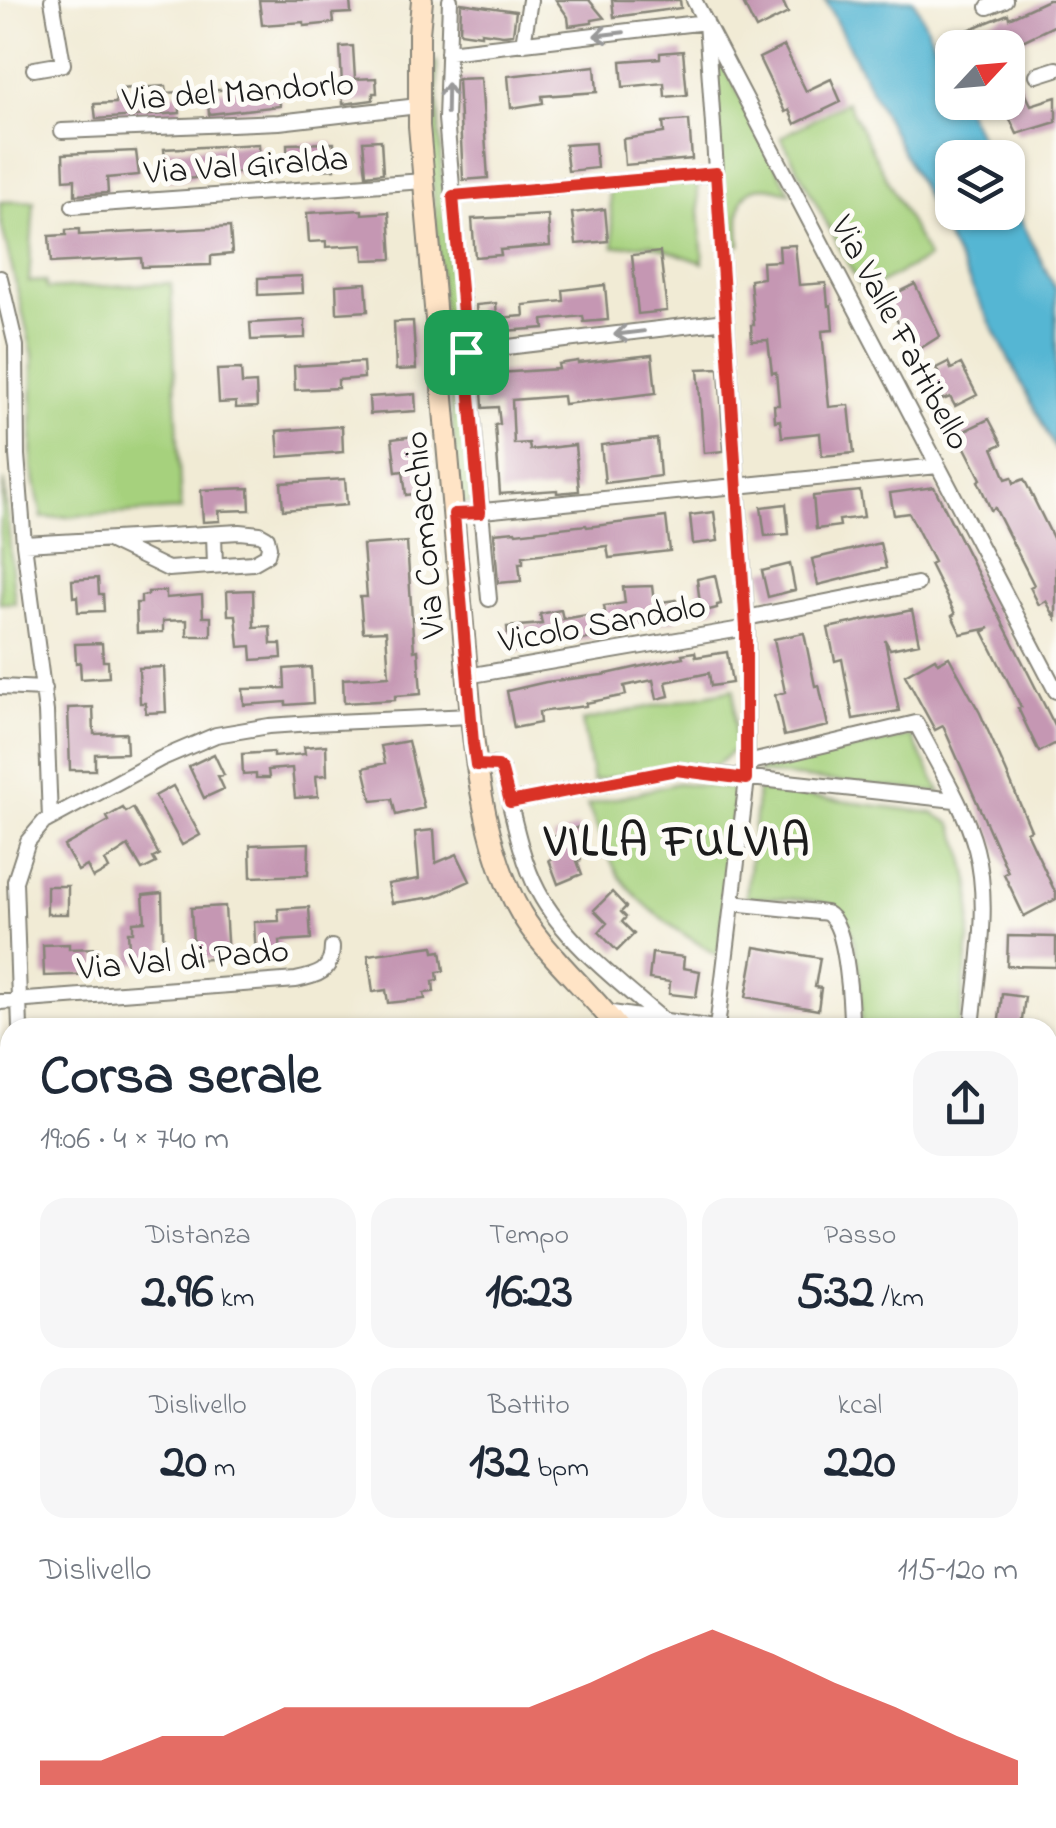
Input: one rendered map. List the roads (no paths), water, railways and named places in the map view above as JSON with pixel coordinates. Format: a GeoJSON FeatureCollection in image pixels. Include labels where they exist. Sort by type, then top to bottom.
{"type":"FeatureCollection","features":[{"type":"Feature","properties":{"kind":"main road","name":"Via Comacchio"},"geometry":{"type":"LineString","coordinates":[[422,0],[418,106],[476,765],[493,840],[512,897],[548,950],[610,1018]]}},
{"type":"Feature","properties":{"kind":"street"},"geometry":{"type":"LineString","coordinates":[[34,68],[62,64],[52,0]]}},
{"type":"Feature","properties":{"kind":"street","name":"Via Comacchio"},"geometry":{"type":"LineString","coordinates":[[450,0],[446,119],[489,599]]}},
{"type":"Feature","properties":{"kind":"street"},"geometry":{"type":"LineString","coordinates":[[523,44],[530,0]]}},
{"type":"Feature","properties":{"kind":"street","name":"Via Valle Fattibello"},"geometry":{"type":"LineString","coordinates":[[694,0],[1056,691]]}},
{"type":"Feature","properties":{"kind":"street"},"geometry":{"type":"LineString","coordinates":[[988,7],[1005,0]]}},
{"type":"Feature","properties":{"kind":"street"},"geometry":{"type":"LineString","coordinates":[[448,52],[706,22],[746,623],[746,779],[717,1018]]}},
{"type":"Feature","properties":{"kind":"street"},"geometry":{"type":"LineString","coordinates":[[1036,75],[1056,70]]}},
{"type":"Feature","properties":{"kind":"street","name":"Via del Mandorlo"},"geometry":{"type":"LineString","coordinates":[[62,131],[279,122],[418,106]]}},
{"type":"Feature","properties":{"kind":"street"},"geometry":{"type":"LineString","coordinates":[[453,196],[716,173]]}},
{"type":"Feature","properties":{"kind":"street","name":"Via Val Giralda"},"geometry":{"type":"LineString","coordinates":[[73,206],[424,182]]}},
{"type":"Feature","properties":{"kind":"street"},"geometry":{"type":"LineString","coordinates":[[0,278],[16,346],[16,455],[48,728],[50,819]]}},
{"type":"Feature","properties":{"kind":"street"},"geometry":{"type":"LineString","coordinates":[[466,352],[726,321]]}},
{"type":"Feature","properties":{"kind":"street"},"geometry":{"type":"LineString","coordinates":[[0,456],[16,455]]}},
{"type":"Feature","properties":{"kind":"street"},"geometry":{"type":"LineString","coordinates":[[454,514],[938,466]]}},
{"type":"Feature","properties":{"kind":"street"},"geometry":{"type":"LineString","coordinates":[[24,544],[214,534],[260,534],[267,538],[269,547],[267,555],[253,563],[168,569],[108,540]]}},
{"type":"Feature","properties":{"kind":"street"},"geometry":{"type":"LineString","coordinates":[[214,534],[215,566]]}},
{"type":"Feature","properties":{"kind":"street","name":"Vicolo Sandolo"},"geometry":{"type":"LineString","coordinates":[[467,676],[746,623],[917,584]]}},
{"type":"Feature","properties":{"kind":"street"},"geometry":{"type":"LineString","coordinates":[[0,687],[44,688]]}},
{"type":"Feature","properties":{"kind":"street"},"geometry":{"type":"LineString","coordinates":[[20,1018],[7,892],[24,848],[35,830],[50,819],[160,759],[216,735],[312,722],[470,716]]}},
{"type":"Feature","properties":{"kind":"street"},"geometry":{"type":"LineString","coordinates":[[747,763],[916,723],[976,848],[981,925],[973,1018]]}},
{"type":"Feature","properties":{"kind":"street"},"geometry":{"type":"LineString","coordinates":[[476,765],[498,766],[502,771],[531,876],[547,906],[590,955],[661,1018]]}},
{"type":"Feature","properties":{"kind":"street"},"geometry":{"type":"LineString","coordinates":[[510,802],[676,770],[955,800]]}},
{"type":"Feature","properties":{"kind":"street"},"geometry":{"type":"LineString","coordinates":[[732,903],[827,913],[839,929],[842,941],[850,1018]]}},
{"type":"Feature","properties":{"kind":"street","name":"Via Val di Pado"},"geometry":{"type":"LineString","coordinates":[[19,1001],[296,980],[328,967],[332,947]]}},
{"type":"Feature","properties":{"kind":"street"},"geometry":{"type":"LineString","coordinates":[[0,1002],[19,1001]]}},
{"type":"Feature","properties":{"kind":"water"},"geometry":{"type":"Polygon","coordinates":[[[825,0],[914,0],[935,44],[935,120],[972,120],[982,140],[935,140],[935,215],[825,0]]]}},
{"type":"Feature","properties":{"kind":"water"},"geometry":{"type":"Polygon","coordinates":[[[1025,228],[1056,290],[1056,451],[943,230],[1025,228]]]}},
{"type":"Feature","properties":{"kind":"district","name":"VILLA FULVIA"},"geometry":{"type":"Point","coordinates":[678,839]}}]}
